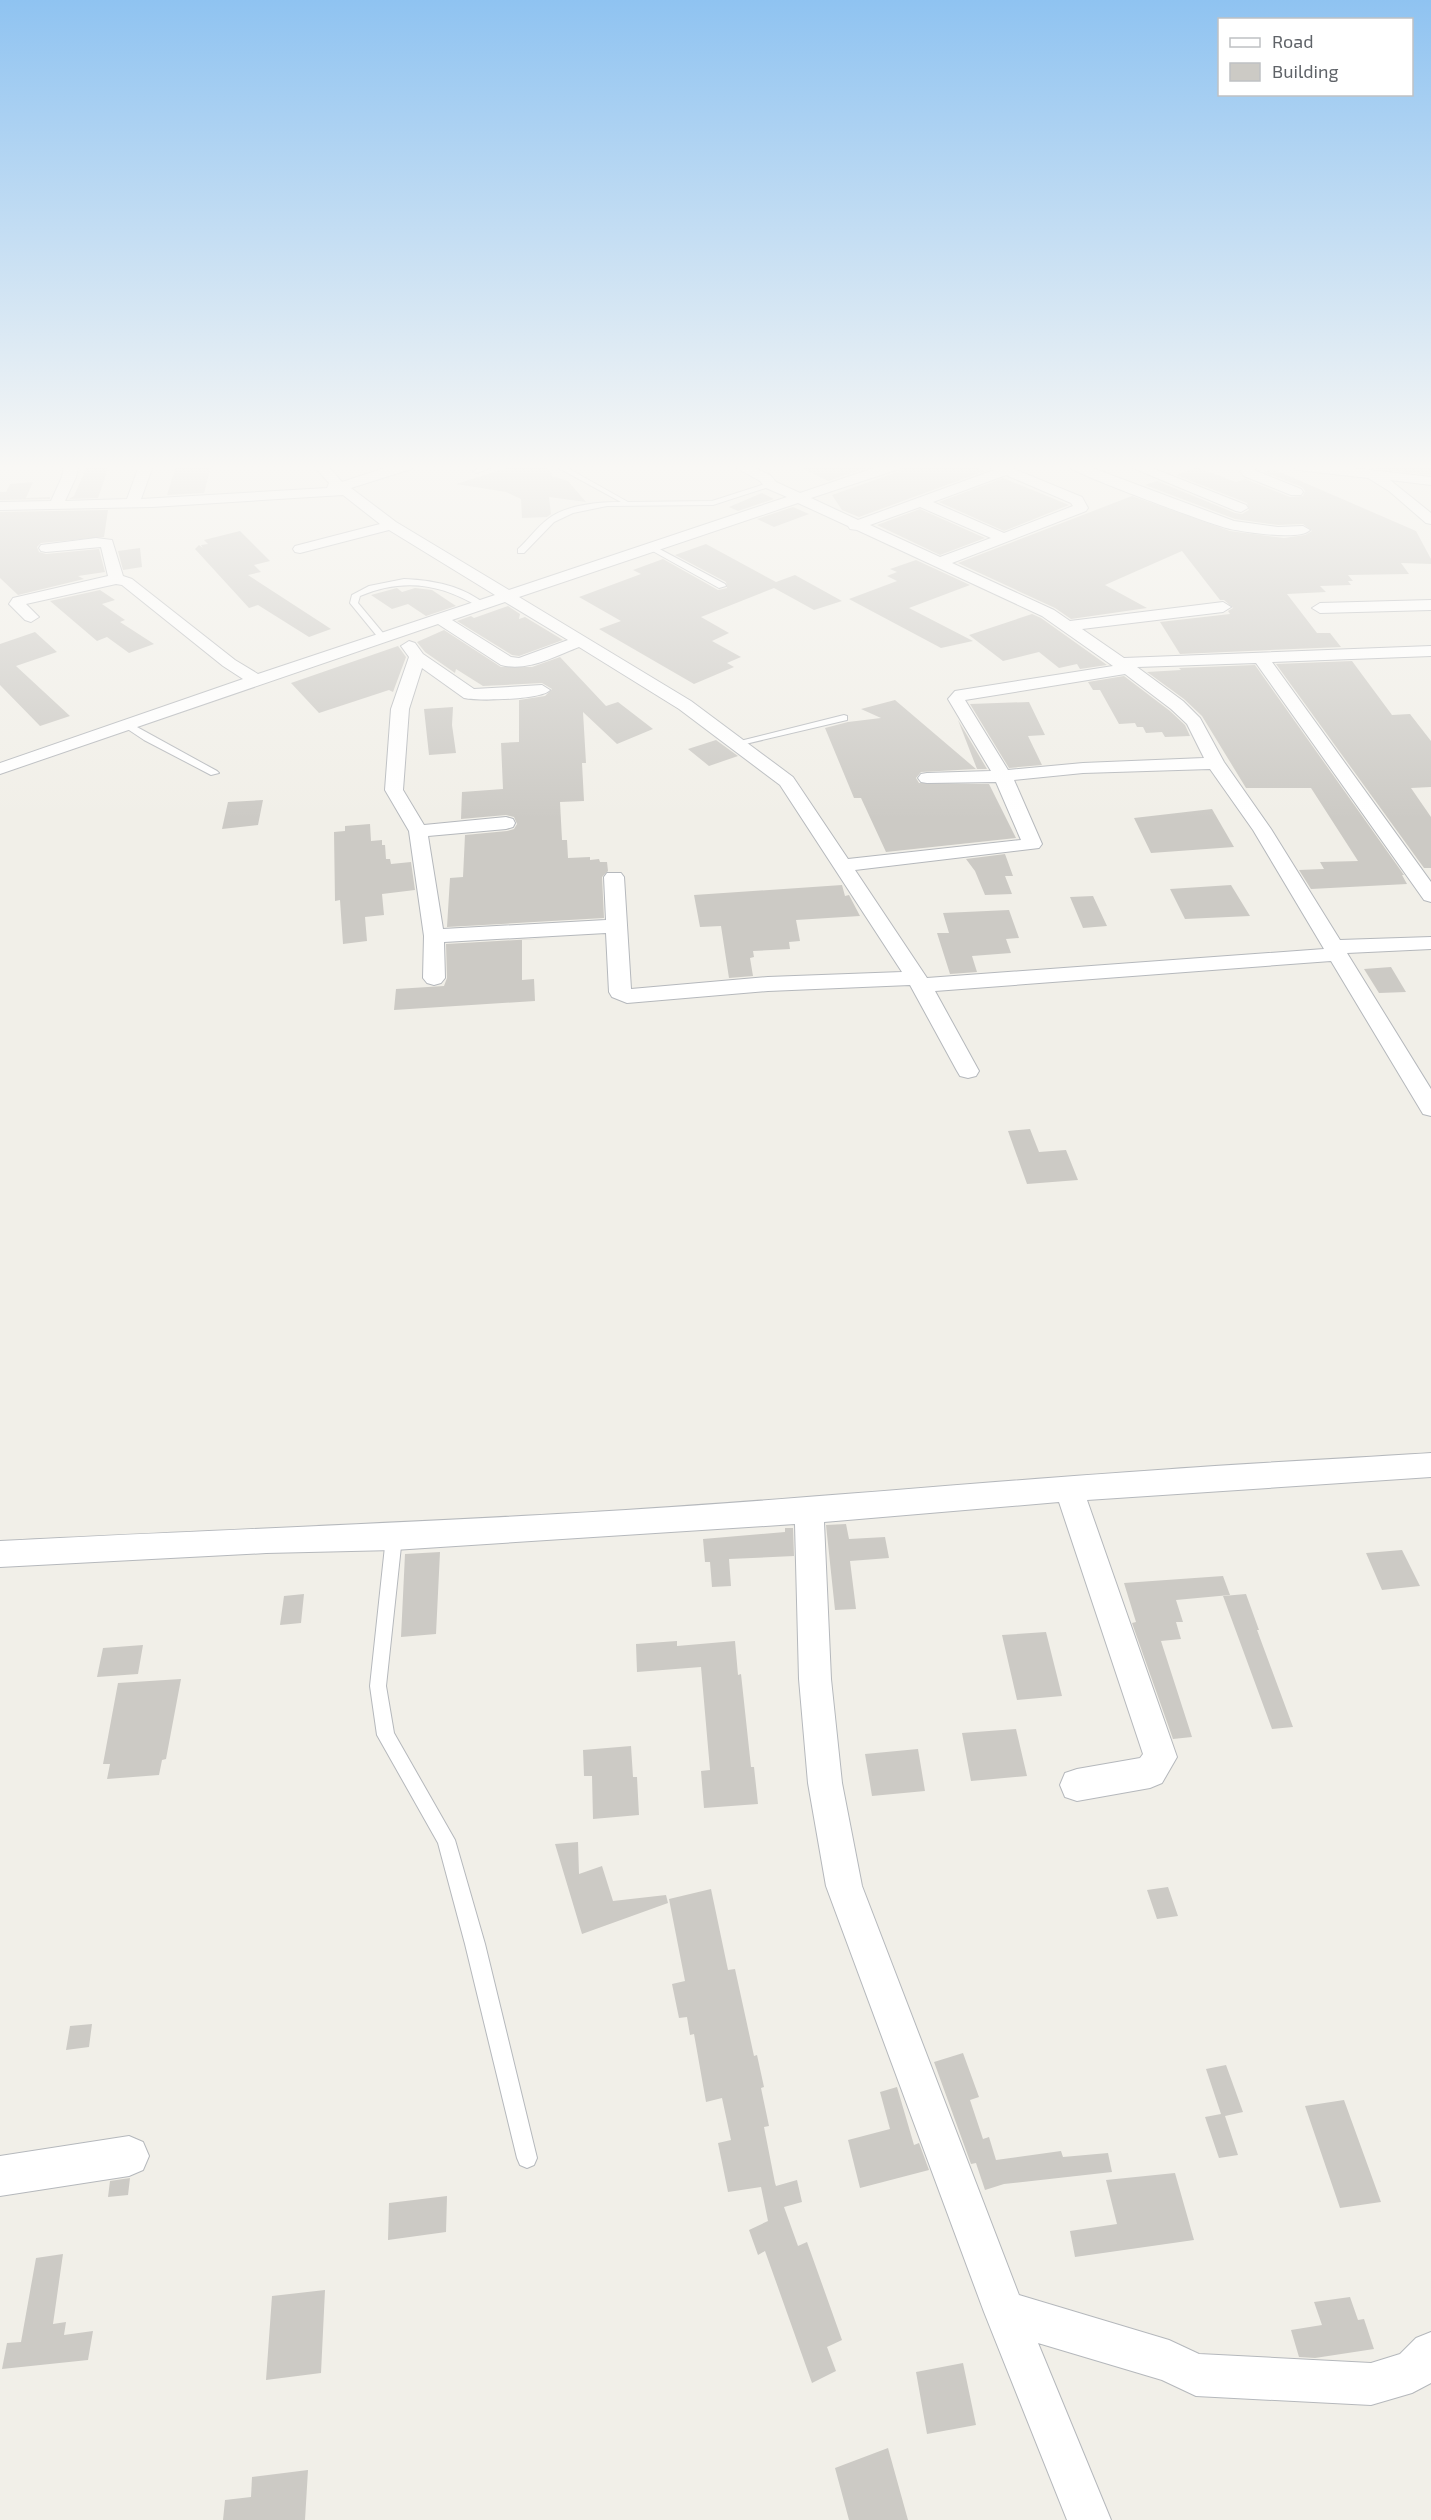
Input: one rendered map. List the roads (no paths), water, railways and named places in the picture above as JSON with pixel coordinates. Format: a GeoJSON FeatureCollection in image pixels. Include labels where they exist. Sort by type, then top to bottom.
{"type":"FeatureCollection","features":[{"type":"Feature","properties":{"kind":"street"},"geometry":{"type":"LineString","coordinates":[[31,616],[17,604],[18,601],[96,584]]}},
{"type":"Feature","properties":{"kind":"street"},"geometry":{"type":"LineString","coordinates":[[129,584],[229,663],[256,680]]}},
{"type":"Feature","properties":{"kind":"street"},"geometry":{"type":"LineString","coordinates":[[488,584],[685,705],[788,781],[919,982],[968,1071]]}},
{"type":"Feature","properties":{"kind":"street"},"geometry":{"type":"LineString","coordinates":[[0,770],[126,724],[544,584]]}},
{"type":"Feature","properties":{"kind":"street"},"geometry":{"type":"LineString","coordinates":[[984,584],[1048,613],[1177,705],[1194,722],[1215,763],[1262,829],[1431,1108]]}},
{"type":"Feature","properties":{"kind":"street"},"geometry":{"type":"LineString","coordinates":[[1320,608],[1431,605]]}},
{"type":"Feature","properties":{"kind":"street"},"geometry":{"type":"LineString","coordinates":[[1067,626],[1222,607]]}},
{"type":"Feature","properties":{"kind":"street"},"geometry":{"type":"LineString","coordinates":[[441,619],[513,664],[581,641]]}},
{"type":"Feature","properties":{"kind":"street"},"geometry":{"type":"LineString","coordinates":[[401,633],[417,657],[470,694],[486,695],[542,690]]}},
{"type":"Feature","properties":{"kind":"street"},"geometry":{"type":"LineString","coordinates":[[843,865],[1032,844],[1003,776],[956,699],[961,695],[1124,666],[1260,657],[1431,651]]}},
{"type":"Feature","properties":{"kind":"street"},"geometry":{"type":"LineString","coordinates":[[417,657],[400,709],[394,790],[418,831],[434,936],[434,978]]}},
{"type":"Feature","properties":{"kind":"street"},"geometry":{"type":"LineString","coordinates":[[1260,657],[1431,896]]}},
{"type":"Feature","properties":{"kind":"street"},"geometry":{"type":"LineString","coordinates":[[927,778],[1003,776],[1083,768],[1215,763]]}},
{"type":"Feature","properties":{"kind":"street"},"geometry":{"type":"LineString","coordinates":[[418,831],[506,823]]}},
{"type":"Feature","properties":{"kind":"street"},"geometry":{"type":"LineString","coordinates":[[614,877],[620,992],[627,996],[768,984],[919,982],[1431,943]]}},
{"type":"Feature","properties":{"kind":"street"},"geometry":{"type":"LineString","coordinates":[[434,936],[615,926]]}},
{"type":"Feature","properties":{"kind":"street"},"geometry":{"type":"LineString","coordinates":[[0,1554],[266,1540],[394,1537],[809,1511],[1069,1489],[1431,1465]]}},
{"type":"Feature","properties":{"kind":"street"},"geometry":{"type":"LineString","coordinates":[[1069,1489],[1160,1757],[1150,1772],[1077,1785]]}},
{"type":"Feature","properties":{"kind":"street"},"geometry":{"type":"LineString","coordinates":[[809,1511],[815,1679],[825,1784],[844,1886],[1005,2312],[1089,2520]]}},
{"type":"Feature","properties":{"kind":"street"},"geometry":{"type":"LineString","coordinates":[[0,2176],[129,2156]]}},
{"type":"Feature","properties":{"kind":"street"},"geometry":{"type":"LineString","coordinates":[[1005,2312],[1168,2361],[1196,2376],[1371,2384],[1412,2372],[1431,2353]]}},
{"type":"Feature","properties":{"kind":"lane"},"geometry":{"type":"LineString","coordinates":[[384,639],[354,603],[356,595],[365,590],[397,584]]}},
{"type":"Feature","properties":{"kind":"lane"},"geometry":{"type":"LineString","coordinates":[[437,584],[482,605]]}},
{"type":"Feature","properties":{"kind":"lane"},"geometry":{"type":"LineString","coordinates":[[719,584],[723,586]]}},
{"type":"Feature","properties":{"kind":"lane"},"geometry":{"type":"LineString","coordinates":[[736,743],[844,718]]}},
{"type":"Feature","properties":{"kind":"lane"},"geometry":{"type":"LineString","coordinates":[[126,724],[147,738],[214,773]]}},
{"type":"Feature","properties":{"kind":"lane"},"geometry":{"type":"LineString","coordinates":[[394,1537],[378,1686],[386,1735],[446,1840],[475,1944],[527,2158]]}}]}
